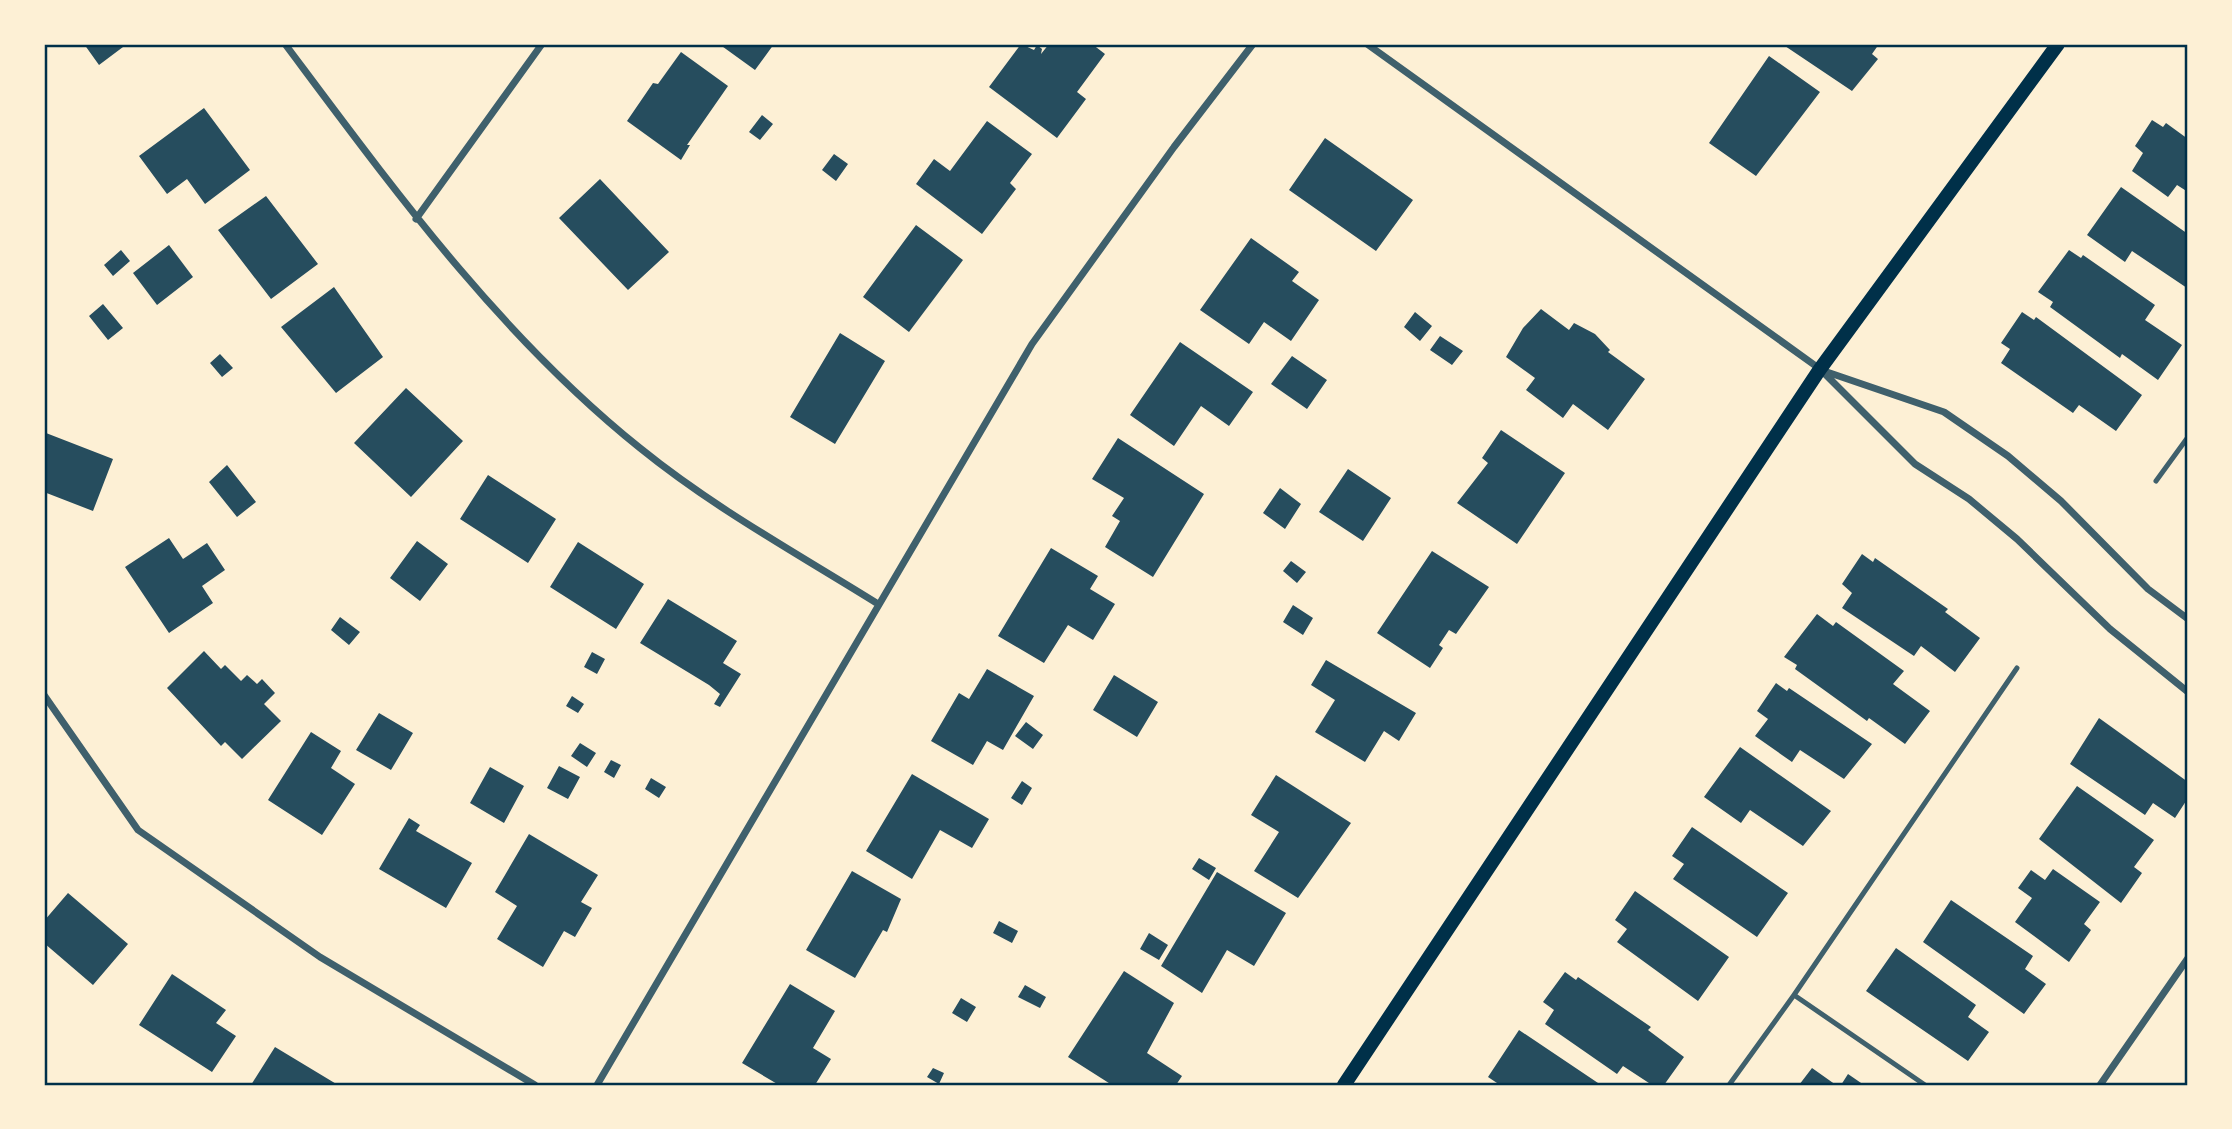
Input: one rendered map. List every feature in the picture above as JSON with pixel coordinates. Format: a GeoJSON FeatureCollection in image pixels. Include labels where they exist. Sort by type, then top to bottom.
{"type":"FeatureCollection","features":[{"type":"Feature","properties":{"kind":"main road"},"geometry":{"type":"LineString","coordinates":[[1344,1085],[1820,369],[2058,44]]}},
{"type":"Feature","properties":{"kind":"street"},"geometry":{"type":"LineString","coordinates":[[285,44],[416,219],[516,333],[639,448],[718,506],[878,604]]}},
{"type":"Feature","properties":{"kind":"street"},"geometry":{"type":"LineString","coordinates":[[416,219],[542,44]]}},
{"type":"Feature","properties":{"kind":"street"},"geometry":{"type":"LineString","coordinates":[[597,1085],[1032,344],[1174,147],[1253,44]]}},
{"type":"Feature","properties":{"kind":"street"},"geometry":{"type":"LineString","coordinates":[[1367,44],[1820,369],[1915,464],[1969,499],[2007,531],[2110,629],[2188,692]]}},
{"type":"Feature","properties":{"kind":"street"},"geometry":{"type":"LineString","coordinates":[[1820,369],[1944,412],[2008,456],[2061,501],[2148,589],[2188,619]]}},
{"type":"Feature","properties":{"kind":"street"},"geometry":{"type":"LineString","coordinates":[[44,695],[138,830],[320,957],[535,1085]]}},
{"type":"Feature","properties":{"kind":"street"},"geometry":{"type":"LineString","coordinates":[[2100,1085],[2188,958]]}},
{"type":"Feature","properties":{"kind":"lane"},"geometry":{"type":"LineString","coordinates":[[2156,481],[2188,437]]}},
{"type":"Feature","properties":{"kind":"lane"},"geometry":{"type":"LineString","coordinates":[[1729,1085],[1794,995],[2017,668]]}},
{"type":"Feature","properties":{"kind":"lane"},"geometry":{"type":"LineString","coordinates":[[1794,995],[1925,1085]]}},
{"type":"Feature","properties":{"kind":"building"},"geometry":{"type":"Polygon","coordinates":[[[84,44],[127,44],[99,65],[84,44]]]}},
{"type":"Feature","properties":{"kind":"building"},"geometry":{"type":"Polygon","coordinates":[[[719,44],[774,44],[755,70],[719,44]]]}},
{"type":"Feature","properties":{"kind":"building"},"geometry":{"type":"Polygon","coordinates":[[[1021,44],[1034,50],[1037,45],[1042,49],[1041,54],[1049,44],[1092,44],[1105,54],[1077,92],[1086,99],[1057,138],[989,87],[1021,44]]]}},
{"type":"Feature","properties":{"kind":"building"},"geometry":{"type":"Polygon","coordinates":[[[1782,44],[1879,44],[1872,54],[1878,59],[1852,91],[1782,44]]]}},
{"type":"Feature","properties":{"kind":"building"},"geometry":{"type":"Polygon","coordinates":[[[681,52],[728,86],[687,145],[690,145],[681,160],[627,121],[653,83],[658,84],[681,52]]]}},
{"type":"Feature","properties":{"kind":"building"},"geometry":{"type":"Polygon","coordinates":[[[1769,56],[1820,92],[1756,176],[1709,143],[1769,56]]]}},
{"type":"Feature","properties":{"kind":"building"},"geometry":{"type":"Polygon","coordinates":[[[204,108],[250,170],[205,204],[187,179],[167,194],[139,156],[204,108]]]}},
{"type":"Feature","properties":{"kind":"building"},"geometry":{"type":"Polygon","coordinates":[[[762,115],[773,124],[760,140],[749,132],[762,115]]]}},
{"type":"Feature","properties":{"kind":"building"},"geometry":{"type":"Polygon","coordinates":[[[2152,120],[2163,127],[2166,123],[2188,139],[2188,192],[2177,185],[2168,197],[2132,171],[2143,153],[2135,146],[2152,120]]]}},
{"type":"Feature","properties":{"kind":"building"},"geometry":{"type":"Polygon","coordinates":[[[987,121],[1032,154],[1010,183],[1016,189],[982,234],[916,184],[934,159],[950,171],[987,121]]]}},
{"type":"Feature","properties":{"kind":"building"},"geometry":{"type":"Polygon","coordinates":[[[1325,138],[1413,200],[1376,251],[1289,190],[1325,138]]]}},
{"type":"Feature","properties":{"kind":"building"},"geometry":{"type":"Polygon","coordinates":[[[834,154],[848,164],[836,181],[822,170],[834,154]]]}},
{"type":"Feature","properties":{"kind":"building"},"geometry":{"type":"Polygon","coordinates":[[[600,179],[669,252],[628,290],[559,218],[600,179]]]}},
{"type":"Feature","properties":{"kind":"building"},"geometry":{"type":"Polygon","coordinates":[[[2121,187],[2188,234],[2187,288],[2132,251],[2125,262],[2087,235],[2121,187]]]}},
{"type":"Feature","properties":{"kind":"building"},"geometry":{"type":"Polygon","coordinates":[[[266,196],[318,264],[271,299],[218,230],[266,196]]]}},
{"type":"Feature","properties":{"kind":"building"},"geometry":{"type":"Polygon","coordinates":[[[916,225],[963,260],[909,332],[863,297],[916,225]]]}},
{"type":"Feature","properties":{"kind":"building"},"geometry":{"type":"Polygon","coordinates":[[[1251,238],[1299,272],[1292,281],[1319,300],[1291,341],[1264,322],[1249,344],[1200,310],[1251,238]]]}},
{"type":"Feature","properties":{"kind":"building"},"geometry":{"type":"Polygon","coordinates":[[[169,245],[193,277],[157,305],[133,273],[169,245]]]}},
{"type":"Feature","properties":{"kind":"building"},"geometry":{"type":"Polygon","coordinates":[[[121,250],[130,261],[113,276],[104,265],[121,250]]]}},
{"type":"Feature","properties":{"kind":"building"},"geometry":{"type":"Polygon","coordinates":[[[2069,250],[2081,258],[2083,255],[2155,305],[2145,320],[2182,345],[2158,380],[2122,354],[2120,358],[2050,307],[2053,302],[2038,292],[2069,250]]]}},
{"type":"Feature","properties":{"kind":"building"},"geometry":{"type":"Polygon","coordinates":[[[334,287],[383,357],[336,393],[281,327],[334,287]]]}},
{"type":"Feature","properties":{"kind":"building"},"geometry":{"type":"Polygon","coordinates":[[[103,304],[123,328],[108,340],[89,316],[103,304]]]}},
{"type":"Feature","properties":{"kind":"building"},"geometry":{"type":"Polygon","coordinates":[[[1541,309],[1569,330],[1574,323],[1595,334],[1610,350],[1608,352],[1645,379],[1608,430],[1573,404],[1563,418],[1526,390],[1535,378],[1506,357],[1523,328],[1541,309]]]}},
{"type":"Feature","properties":{"kind":"building"},"geometry":{"type":"Polygon","coordinates":[[[1415,312],[1432,326],[1420,341],[1404,327],[1415,312]]]}},
{"type":"Feature","properties":{"kind":"building"},"geometry":{"type":"Polygon","coordinates":[[[2022,312],[2034,320],[2036,317],[2142,395],[2116,431],[2079,405],[2073,413],[2001,363],[2010,349],[2001,343],[2022,312]]]}},
{"type":"Feature","properties":{"kind":"building"},"geometry":{"type":"Polygon","coordinates":[[[840,333],[885,361],[835,444],[790,417],[840,333]]]}},
{"type":"Feature","properties":{"kind":"building"},"geometry":{"type":"Polygon","coordinates":[[[1440,336],[1463,351],[1452,365],[1430,350],[1440,336]]]}},
{"type":"Feature","properties":{"kind":"building"},"geometry":{"type":"Polygon","coordinates":[[[1180,342],[1253,392],[1229,426],[1201,406],[1174,446],[1130,415],[1180,342]]]}},
{"type":"Feature","properties":{"kind":"building"},"geometry":{"type":"Polygon","coordinates":[[[220,354],[233,368],[222,377],[210,363],[220,354]]]}},
{"type":"Feature","properties":{"kind":"building"},"geometry":{"type":"Polygon","coordinates":[[[1292,356],[1327,380],[1307,409],[1271,384],[1292,356]]]}},
{"type":"Feature","properties":{"kind":"building"},"geometry":{"type":"Polygon","coordinates":[[[406,388],[463,441],[411,497],[354,443],[406,388]]]}},
{"type":"Feature","properties":{"kind":"building"},"geometry":{"type":"Polygon","coordinates":[[[1501,430],[1565,473],[1517,544],[1457,503],[1488,463],[1482,458],[1501,430]]]}},
{"type":"Feature","properties":{"kind":"building"},"geometry":{"type":"Polygon","coordinates":[[[46,433],[113,459],[93,511],[44,492],[46,433]]]}},
{"type":"Feature","properties":{"kind":"building"},"geometry":{"type":"Polygon","coordinates":[[[1118,438],[1204,494],[1153,577],[1105,547],[1120,521],[1112,516],[1124,498],[1092,479],[1118,438]]]}},
{"type":"Feature","properties":{"kind":"building"},"geometry":{"type":"Polygon","coordinates":[[[227,465],[256,502],[237,517],[209,482],[227,465]]]}},
{"type":"Feature","properties":{"kind":"building"},"geometry":{"type":"Polygon","coordinates":[[[1348,469],[1391,498],[1363,541],[1319,512],[1348,469]]]}},
{"type":"Feature","properties":{"kind":"building"},"geometry":{"type":"Polygon","coordinates":[[[488,475],[556,519],[528,563],[460,519],[488,475]]]}},
{"type":"Feature","properties":{"kind":"building"},"geometry":{"type":"Polygon","coordinates":[[[1280,488],[1301,504],[1285,529],[1263,513],[1280,488]]]}},
{"type":"Feature","properties":{"kind":"building"},"geometry":{"type":"Polygon","coordinates":[[[169,538],[183,559],[207,543],[225,570],[202,586],[213,603],[169,633],[125,567],[169,538]]]}},
{"type":"Feature","properties":{"kind":"building"},"geometry":{"type":"Polygon","coordinates":[[[417,541],[448,564],[420,601],[390,578],[417,541]]]}},
{"type":"Feature","properties":{"kind":"building"},"geometry":{"type":"Polygon","coordinates":[[[578,542],[644,584],[616,629],[550,587],[578,542]]]}},
{"type":"Feature","properties":{"kind":"building"},"geometry":{"type":"Polygon","coordinates":[[[1051,548],[1098,576],[1090,589],[1115,604],[1093,640],[1068,625],[1044,663],[998,636],[1051,548]]]}},
{"type":"Feature","properties":{"kind":"building"},"geometry":{"type":"Polygon","coordinates":[[[1432,551],[1489,587],[1456,634],[1449,630],[1439,645],[1443,648],[1430,668],[1377,633],[1432,551]]]}},
{"type":"Feature","properties":{"kind":"building"},"geometry":{"type":"Polygon","coordinates":[[[1862,554],[1873,562],[1875,558],[1948,609],[1945,612],[1980,638],[1955,672],[1921,646],[1914,656],[1842,608],[1852,593],[1842,584],[1862,554]]]}},
{"type":"Feature","properties":{"kind":"building"},"geometry":{"type":"Polygon","coordinates":[[[1291,561],[1306,572],[1297,583],[1283,571],[1291,561]]]}},
{"type":"Feature","properties":{"kind":"building"},"geometry":{"type":"Polygon","coordinates":[[[668,599],[737,641],[723,663],[741,674],[720,707],[714,704],[720,694],[709,685],[640,643],[668,599]]]}},
{"type":"Feature","properties":{"kind":"building"},"geometry":{"type":"Polygon","coordinates":[[[1293,605],[1313,618],[1303,635],[1283,622],[1293,605]]]}},
{"type":"Feature","properties":{"kind":"building"},"geometry":{"type":"Polygon","coordinates":[[[1817,614],[1833,626],[1836,622],[1904,671],[1893,684],[1930,711],[1905,744],[1869,718],[1867,721],[1795,669],[1797,665],[1784,657],[1817,614]]]}},
{"type":"Feature","properties":{"kind":"building"},"geometry":{"type":"Polygon","coordinates":[[[340,617],[360,632],[349,645],[331,630],[340,617]]]}},
{"type":"Feature","properties":{"kind":"building"},"geometry":{"type":"Polygon","coordinates":[[[204,651],[221,669],[225,665],[241,681],[247,675],[257,684],[262,679],[275,693],[264,704],[281,721],[242,759],[225,742],[221,746],[167,688],[204,651]]]}},
{"type":"Feature","properties":{"kind":"building"},"geometry":{"type":"Polygon","coordinates":[[[592,652],[605,659],[597,674],[584,667],[592,652]]]}},
{"type":"Feature","properties":{"kind":"building"},"geometry":{"type":"Polygon","coordinates":[[[1326,660],[1416,713],[1399,741],[1384,731],[1365,762],[1315,732],[1335,700],[1311,685],[1326,660]]]}},
{"type":"Feature","properties":{"kind":"building"},"geometry":{"type":"Polygon","coordinates":[[[987,669],[1034,696],[1003,750],[987,741],[973,765],[931,741],[959,693],[969,699],[987,669]]]}},
{"type":"Feature","properties":{"kind":"building"},"geometry":{"type":"Polygon","coordinates":[[[1114,675],[1158,702],[1137,737],[1093,710],[1114,675]]]}},
{"type":"Feature","properties":{"kind":"building"},"geometry":{"type":"Polygon","coordinates":[[[1776,683],[1787,691],[1789,688],[1872,744],[1844,779],[1800,750],[1792,762],[1755,736],[1768,719],[1757,711],[1776,683]]]}},
{"type":"Feature","properties":{"kind":"building"},"geometry":{"type":"Polygon","coordinates":[[[572,696],[584,704],[578,713],[566,706],[572,696]]]}},
{"type":"Feature","properties":{"kind":"building"},"geometry":{"type":"Polygon","coordinates":[[[379,713],[413,733],[391,770],[356,750],[379,713]]]}},
{"type":"Feature","properties":{"kind":"building"},"geometry":{"type":"Polygon","coordinates":[[[2099,718],[2188,782],[2188,798],[2175,818],[2153,803],[2145,815],[2070,764],[2099,718]]]}},
{"type":"Feature","properties":{"kind":"building"},"geometry":{"type":"Polygon","coordinates":[[[1026,722],[1043,735],[1033,749],[1015,736],[1026,722]]]}},
{"type":"Feature","properties":{"kind":"building"},"geometry":{"type":"Polygon","coordinates":[[[311,732],[341,751],[331,768],[355,784],[322,835],[268,800],[311,732]]]}},
{"type":"Feature","properties":{"kind":"building"},"geometry":{"type":"Polygon","coordinates":[[[580,743],[596,753],[587,767],[571,756],[580,743]]]}},
{"type":"Feature","properties":{"kind":"building"},"geometry":{"type":"Polygon","coordinates":[[[1740,747],[1831,811],[1803,846],[1750,810],[1741,823],[1704,797],[1740,747]]]}},
{"type":"Feature","properties":{"kind":"building"},"geometry":{"type":"Polygon","coordinates":[[[611,760],[621,765],[614,778],[604,772],[611,760]]]}},
{"type":"Feature","properties":{"kind":"building"},"geometry":{"type":"Polygon","coordinates":[[[559,766],[580,777],[568,799],[547,788],[559,766]]]}},
{"type":"Feature","properties":{"kind":"building"},"geometry":{"type":"Polygon","coordinates":[[[490,767],[524,786],[504,823],[470,803],[490,767]]]}},
{"type":"Feature","properties":{"kind":"building"},"geometry":{"type":"Polygon","coordinates":[[[912,774],[989,819],[972,848],[940,830],[912,879],[866,851],[912,774]]]}},
{"type":"Feature","properties":{"kind":"building"},"geometry":{"type":"Polygon","coordinates":[[[1276,775],[1351,823],[1298,898],[1254,871],[1279,832],[1251,815],[1276,775]]]}},
{"type":"Feature","properties":{"kind":"building"},"geometry":{"type":"Polygon","coordinates":[[[651,778],[666,787],[659,798],[645,789],[651,778]]]}},
{"type":"Feature","properties":{"kind":"building"},"geometry":{"type":"Polygon","coordinates":[[[1022,781],[1032,788],[1022,805],[1011,798],[1022,781]]]}},
{"type":"Feature","properties":{"kind":"building"},"geometry":{"type":"Polygon","coordinates":[[[2077,786],[2154,840],[2134,867],[2142,873],[2121,903],[2039,839],[2077,786]]]}},
{"type":"Feature","properties":{"kind":"building"},"geometry":{"type":"Polygon","coordinates":[[[409,818],[420,825],[416,831],[472,863],[446,908],[379,869],[409,818]]]}},
{"type":"Feature","properties":{"kind":"building"},"geometry":{"type":"Polygon","coordinates":[[[1692,827],[1788,893],[1757,937],[1673,879],[1684,864],[1672,856],[1692,827]]]}},
{"type":"Feature","properties":{"kind":"building"},"geometry":{"type":"Polygon","coordinates":[[[529,834],[598,875],[581,902],[592,908],[575,937],[564,931],[543,967],[497,939],[517,906],[495,892],[529,834]]]}},
{"type":"Feature","properties":{"kind":"building"},"geometry":{"type":"Polygon","coordinates":[[[1199,858],[1216,868],[1209,880],[1192,869],[1199,858]]]}},
{"type":"Feature","properties":{"kind":"building"},"geometry":{"type":"Polygon","coordinates":[[[2053,869],[2100,902],[2084,924],[2091,930],[2069,962],[2015,922],[2032,898],[2018,888],[2031,870],[2045,880],[2053,869]]]}},
{"type":"Feature","properties":{"kind":"building"},"geometry":{"type":"Polygon","coordinates":[[[852,871],[901,899],[887,932],[883,930],[855,978],[806,950],[852,871]]]}},
{"type":"Feature","properties":{"kind":"building"},"geometry":{"type":"Polygon","coordinates":[[[1217,872],[1286,913],[1254,966],[1227,950],[1202,993],[1161,966],[1217,872]]]}},
{"type":"Feature","properties":{"kind":"building"},"geometry":{"type":"Polygon","coordinates":[[[1635,891],[1729,957],[1698,1001],[1617,942],[1627,929],[1615,920],[1635,891]]]}},
{"type":"Feature","properties":{"kind":"building"},"geometry":{"type":"Polygon","coordinates":[[[68,893],[128,944],[93,985],[44,943],[44,921],[68,893]]]}},
{"type":"Feature","properties":{"kind":"building"},"geometry":{"type":"Polygon","coordinates":[[[1951,900],[2033,956],[2025,969],[2046,984],[2024,1014],[1923,942],[1951,900]]]}},
{"type":"Feature","properties":{"kind":"building"},"geometry":{"type":"Polygon","coordinates":[[[999,921],[1018,931],[1012,943],[993,933],[999,921]]]}},
{"type":"Feature","properties":{"kind":"building"},"geometry":{"type":"Polygon","coordinates":[[[1149,933],[1168,945],[1159,960],[1140,949],[1149,933]]]}},
{"type":"Feature","properties":{"kind":"building"},"geometry":{"type":"Polygon","coordinates":[[[1896,948],[1976,1005],[1968,1017],[1989,1032],[1968,1061],[1866,991],[1896,948]]]}},
{"type":"Feature","properties":{"kind":"building"},"geometry":{"type":"Polygon","coordinates":[[[1124,971],[1174,1003],[1147,1053],[1182,1076],[1176,1085],[1112,1085],[1068,1057],[1124,971]]]}},
{"type":"Feature","properties":{"kind":"building"},"geometry":{"type":"Polygon","coordinates":[[[1565,972],[1576,980],[1578,977],[1651,1027],[1648,1030],[1684,1057],[1664,1085],[1652,1085],[1623,1066],[1617,1074],[1545,1024],[1554,1010],[1543,1002],[1565,972]]]}},
{"type":"Feature","properties":{"kind":"building"},"geometry":{"type":"Polygon","coordinates":[[[172,974],[226,1010],[216,1023],[236,1036],[212,1072],[139,1025],[172,974]]]}},
{"type":"Feature","properties":{"kind":"building"},"geometry":{"type":"Polygon","coordinates":[[[790,984],[835,1011],[813,1048],[831,1059],[815,1085],[779,1085],[742,1063],[790,984]]]}},
{"type":"Feature","properties":{"kind":"building"},"geometry":{"type":"Polygon","coordinates":[[[1025,985],[1046,997],[1040,1008],[1018,997],[1025,985]]]}},
{"type":"Feature","properties":{"kind":"building"},"geometry":{"type":"Polygon","coordinates":[[[961,998],[976,1007],[967,1022],[952,1013],[961,998]]]}},
{"type":"Feature","properties":{"kind":"building"},"geometry":{"type":"Polygon","coordinates":[[[1519,1030],[1601,1085],[1500,1085],[1488,1077],[1519,1030]]]}},
{"type":"Feature","properties":{"kind":"building"},"geometry":{"type":"Polygon","coordinates":[[[275,1047],[338,1085],[251,1085],[275,1047]]]}},
{"type":"Feature","properties":{"kind":"building"},"geometry":{"type":"Polygon","coordinates":[[[933,1068],[944,1073],[939,1084],[927,1077],[933,1068]]]}},
{"type":"Feature","properties":{"kind":"building"},"geometry":{"type":"Polygon","coordinates":[[[1812,1068],[1836,1085],[1799,1085],[1812,1068]]]}},
{"type":"Feature","properties":{"kind":"building"},"geometry":{"type":"Polygon","coordinates":[[[1848,1074],[1864,1085],[1841,1085],[1848,1074]]]}}]}
